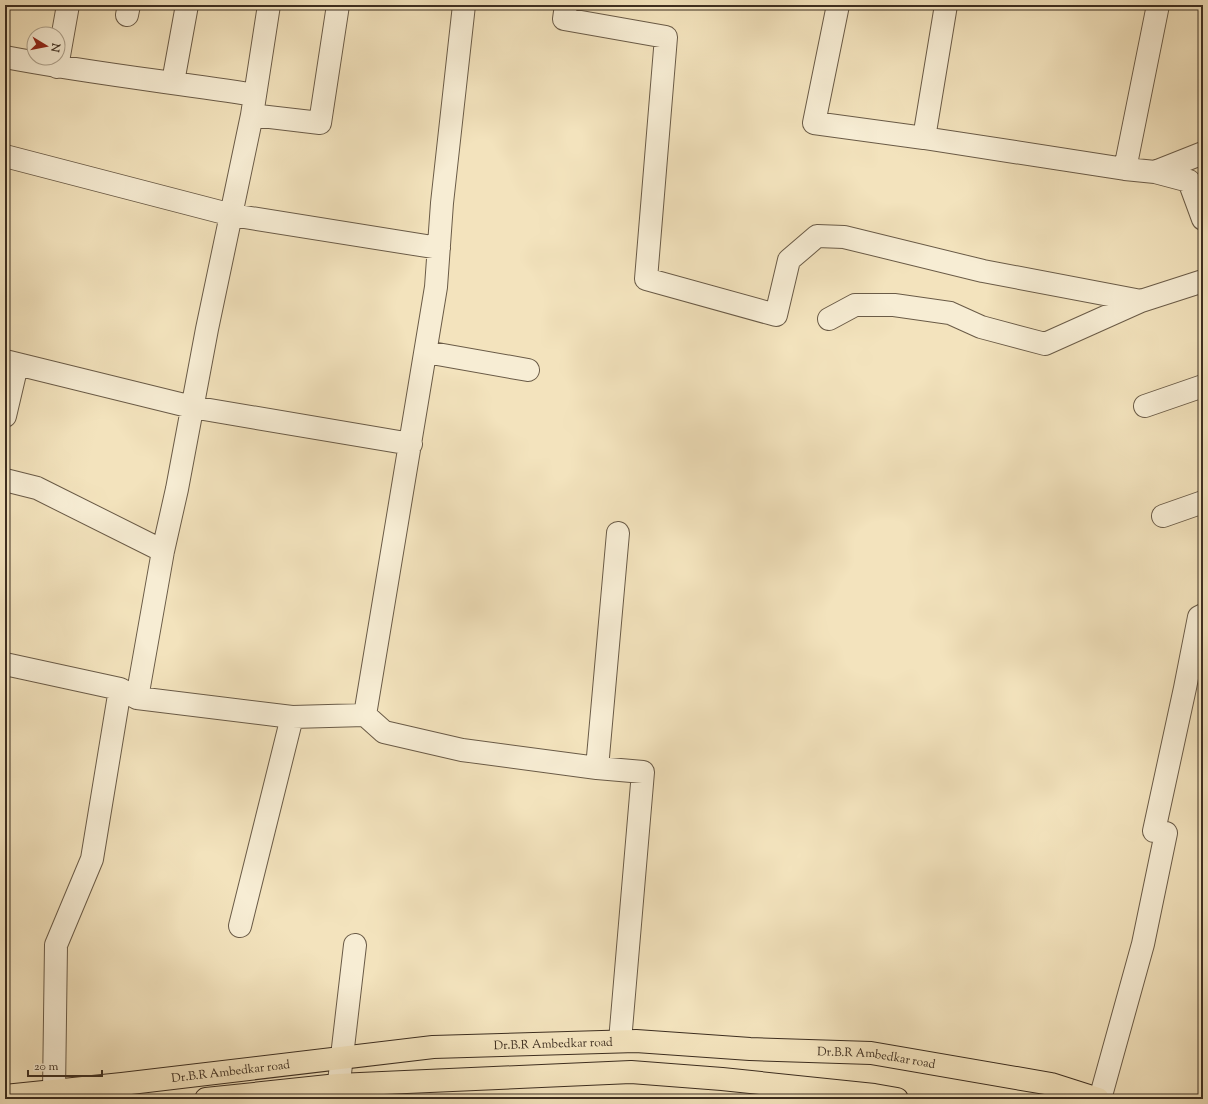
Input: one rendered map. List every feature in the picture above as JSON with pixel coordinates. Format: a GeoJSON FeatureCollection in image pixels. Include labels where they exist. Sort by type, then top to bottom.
{"type":"FeatureCollection","features":[{"type":"Feature","properties":{"kind":"main road","name":"Dr.B.R Ambedkar road"},"geometry":{"type":"LineString","coordinates":[[5,1096],[122,1084],[433,1047],[636,1041],[750,1049],[871,1053],[1051,1084],[1099,1099]]}},
{"type":"Feature","properties":{"kind":"main road","name":"Dr.B.R Ambedkar road"},"geometry":{"type":"LineString","coordinates":[[206,1099],[337,1092],[631,1072],[722,1079],[897,1099]]}},
{"type":"Feature","properties":{"kind":"street"},"geometry":{"type":"LineString","coordinates":[[57,67],[68,5]]}},
{"type":"Feature","properties":{"kind":"street"},"geometry":{"type":"LineString","coordinates":[[173,82],[187,5]]}},
{"type":"Feature","properties":{"kind":"street"},"geometry":{"type":"LineString","coordinates":[[54,1091],[56,945],[92,859],[128,693],[163,551],[177,489],[207,329],[254,105],[269,5]]}},
{"type":"Feature","properties":{"kind":"street"},"geometry":{"type":"LineString","coordinates":[[5,57],[57,67],[173,82],[320,123],[338,5]]}},
{"type":"Feature","properties":{"kind":"street"},"geometry":{"type":"LineString","coordinates":[[365,715],[436,287],[442,203],[464,5]]}},
{"type":"Feature","properties":{"kind":"street"},"geometry":{"type":"LineString","coordinates":[[566,5],[564,19],[666,37],[646,279],[776,315],[789,260],[817,236],[844,237],[983,271],[1141,301]]}},
{"type":"Feature","properties":{"kind":"street"},"geometry":{"type":"LineString","coordinates":[[838,5],[814,124],[924,138],[1125,169],[1154,172],[1189,181],[1203,220]]}},
{"type":"Feature","properties":{"kind":"street"},"geometry":{"type":"LineString","coordinates":[[924,138],[946,5]]}},
{"type":"Feature","properties":{"kind":"street"},"geometry":{"type":"LineString","coordinates":[[1125,169],[1158,5]]}},
{"type":"Feature","properties":{"kind":"street"},"geometry":{"type":"LineString","coordinates":[[1154,172],[1203,153]]}},
{"type":"Feature","properties":{"kind":"street"},"geometry":{"type":"LineString","coordinates":[[5,156],[232,215],[439,248]]}},
{"type":"Feature","properties":{"kind":"street"},"geometry":{"type":"LineString","coordinates":[[828,319],[855,305],[894,305],[950,313],[981,327],[1045,344],[1141,301],[1203,281]]}},
{"type":"Feature","properties":{"kind":"street"},"geometry":{"type":"LineString","coordinates":[[426,352],[528,370]]}},
{"type":"Feature","properties":{"kind":"street"},"geometry":{"type":"LineString","coordinates":[[5,416],[11,363],[192,407],[411,444]]}},
{"type":"Feature","properties":{"kind":"street"},"geometry":{"type":"LineString","coordinates":[[1145,406],[1203,386]]}},
{"type":"Feature","properties":{"kind":"street"},"geometry":{"type":"LineString","coordinates":[[5,480],[37,488],[163,551]]}},
{"type":"Feature","properties":{"kind":"street"},"geometry":{"type":"LineString","coordinates":[[1163,516],[1203,502]]}},
{"type":"Feature","properties":{"kind":"street"},"geometry":{"type":"LineString","coordinates":[[597,768],[618,533]]}},
{"type":"Feature","properties":{"kind":"street"},"geometry":{"type":"LineString","coordinates":[[1099,1099],[1143,944],[1166,833],[1154,831],[1199,617],[1203,615]]}},
{"type":"Feature","properties":{"kind":"street"},"geometry":{"type":"LineString","coordinates":[[5,664],[128,693],[292,717],[365,715],[384,732],[462,750],[597,768],[643,772],[620,1041]]}},
{"type":"Feature","properties":{"kind":"street"},"geometry":{"type":"LineString","coordinates":[[240,926],[292,717]]}},
{"type":"Feature","properties":{"kind":"street"},"geometry":{"type":"LineString","coordinates":[[337,1092],[354,945]]}}]}
